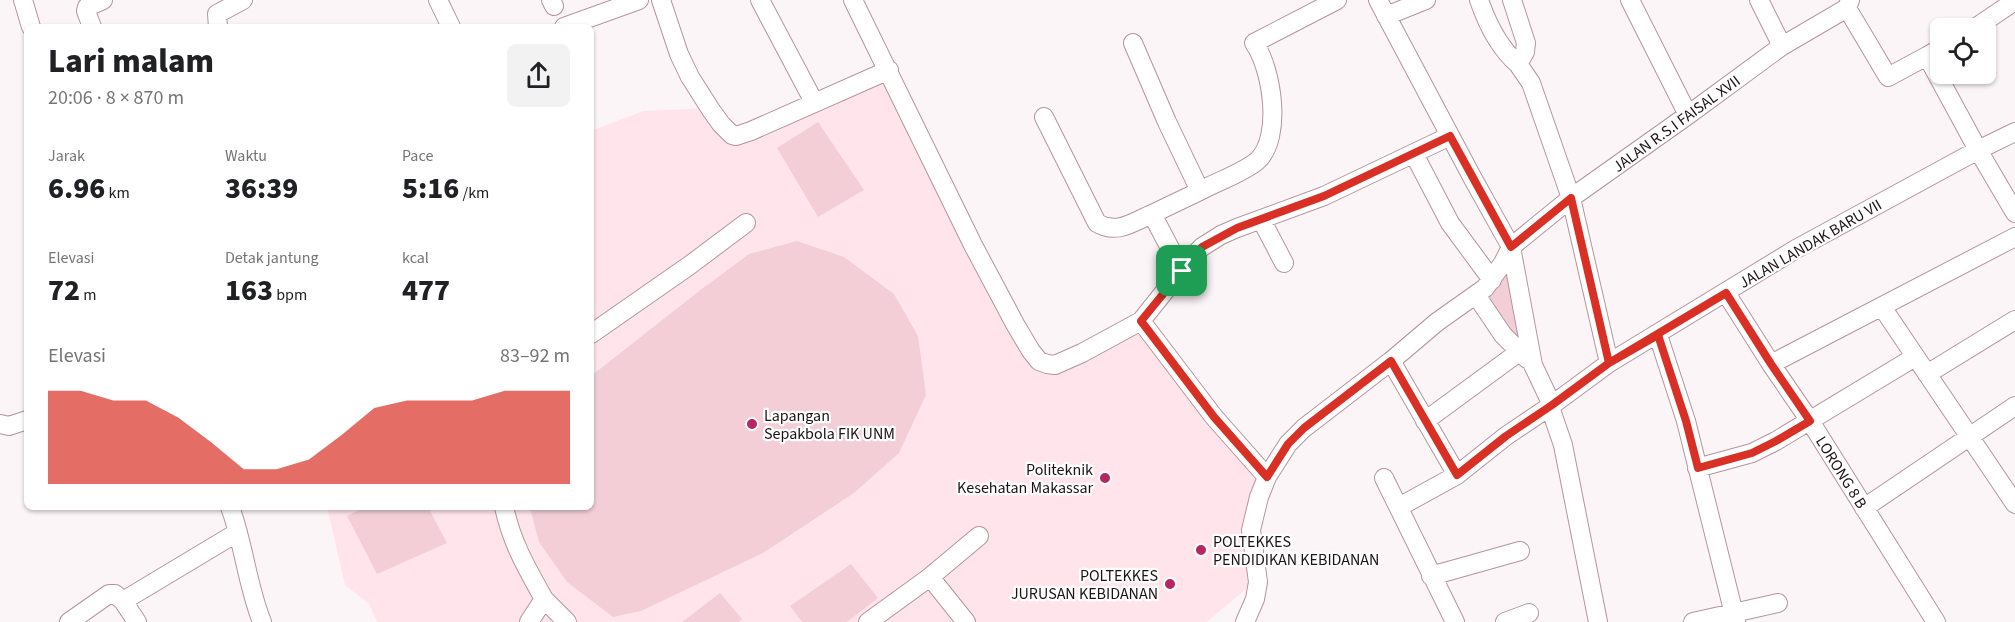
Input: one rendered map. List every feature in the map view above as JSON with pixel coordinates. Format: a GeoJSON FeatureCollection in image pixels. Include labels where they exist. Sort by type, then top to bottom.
{"type":"FeatureCollection","features":[{"type":"Feature","properties":{"kind":"street"},"geometry":{"type":"LineString","coordinates":[[22,0],[30,24]]}},
{"type":"Feature","properties":{"kind":"street"},"geometry":{"type":"LineString","coordinates":[[91,24],[86,11],[87,7],[103,0]]}},
{"type":"Feature","properties":{"kind":"street"},"geometry":{"type":"LineString","coordinates":[[218,24],[217,14],[243,0]]}},
{"type":"Feature","properties":{"kind":"street"},"geometry":{"type":"LineString","coordinates":[[438,0],[450,24]]}},
{"type":"Feature","properties":{"kind":"street"},"geometry":{"type":"LineString","coordinates":[[572,24],[639,0]]}},
{"type":"Feature","properties":{"kind":"street"},"geometry":{"type":"LineString","coordinates":[[661,0],[690,77],[721,124],[732,135],[751,131],[889,70]]}},
{"type":"Feature","properties":{"kind":"street"},"geometry":{"type":"LineString","coordinates":[[760,0],[814,102]]}},
{"type":"Feature","properties":{"kind":"street"},"geometry":{"type":"LineString","coordinates":[[853,0],[889,70],[937,174],[1015,324],[1031,351],[1039,361],[1047,364],[1055,364],[1082,353],[1141,321],[1202,247],[1237,228],[1324,196],[1450,136]]}},
{"type":"Feature","properties":{"kind":"street"},"geometry":{"type":"LineString","coordinates":[[1044,117],[1097,222],[1107,228],[1118,229],[1258,160],[1265,150],[1270,135],[1272,98],[1269,77],[1254,43],[1337,0]]}},
{"type":"Feature","properties":{"kind":"street"},"geometry":{"type":"LineString","coordinates":[[1426,0],[1382,8],[1511,247],[1533,365],[1551,406],[1563,445],[1598,622]]}},
{"type":"Feature","properties":{"kind":"street"},"geometry":{"type":"LineString","coordinates":[[1479,0],[1502,47],[1531,83],[1571,198],[1609,363]]}},
{"type":"Feature","properties":{"kind":"street"},"geometry":{"type":"LineString","coordinates":[[1512,0],[1526,43],[1525,52],[1518,64]]}},
{"type":"Feature","properties":{"kind":"street"},"geometry":{"type":"LineString","coordinates":[[1630,0],[1688,115]]}},
{"type":"Feature","properties":{"kind":"street"},"geometry":{"type":"LineString","coordinates":[[1759,0],[1782,46]]}},
{"type":"Feature","properties":{"kind":"street"},"geometry":{"type":"LineString","coordinates":[[1990,18],[2015,1]]}},
{"type":"Feature","properties":{"kind":"street"},"geometry":{"type":"LineString","coordinates":[[1848,4],[1888,77],[1930,54]]}},
{"type":"Feature","properties":{"kind":"street","name":"JALAN R.S.I FAISAL XVII"},"geometry":{"type":"LineString","coordinates":[[1511,247],[1571,198],[1782,46],[1848,4]]}},
{"type":"Feature","properties":{"kind":"street"},"geometry":{"type":"LineString","coordinates":[[1133,43],[1167,122],[1200,190]]}},
{"type":"Feature","properties":{"kind":"street"},"geometry":{"type":"LineString","coordinates":[[1948,84],[1978,150],[2015,213]]}},
{"type":"Feature","properties":{"kind":"street","name":"JALAN LANDAK BARU VII"},"geometry":{"type":"LineString","coordinates":[[1399,507],[1457,475],[1506,436],[1609,363],[1796,249],[2015,132]]}},
{"type":"Feature","properties":{"kind":"street"},"geometry":{"type":"LineString","coordinates":[[1414,154],[1450,223],[1492,280]]}},
{"type":"Feature","properties":{"kind":"street"},"geometry":{"type":"LineString","coordinates":[[1152,214],[1182,271]]}},
{"type":"Feature","properties":{"kind":"street"},"geometry":{"type":"LineString","coordinates":[[1261,219],[1284,263]]}},
{"type":"Feature","properties":{"kind":"street"},"geometry":{"type":"LineString","coordinates":[[594,332],[746,223]]}},
{"type":"Feature","properties":{"kind":"street"},"geometry":{"type":"LineString","coordinates":[[1771,364],[2015,237]]}},
{"type":"Feature","properties":{"kind":"street"},"geometry":{"type":"LineString","coordinates":[[1245,622],[1255,599],[1258,582],[1251,530],[1259,497],[1267,477],[1288,444],[1304,428],[1391,361],[1437,322],[1476,295],[1492,280],[1511,247]]}},
{"type":"Feature","properties":{"kind":"street","name":"LORONG 8 B"},"geometry":{"type":"LineString","coordinates":[[1726,293],[1810,421],[1936,622]]}},
{"type":"Feature","properties":{"kind":"street"},"geometry":{"type":"LineString","coordinates":[[1476,295],[1503,335],[1533,365]]}},
{"type":"Feature","properties":{"kind":"street"},"geometry":{"type":"LineString","coordinates":[[1882,307],[2015,504]]}},
{"type":"Feature","properties":{"kind":"street"},"geometry":{"type":"LineString","coordinates":[[1927,374],[2015,320]]}},
{"type":"Feature","properties":{"kind":"street"},"geometry":{"type":"LineString","coordinates":[[1141,321],[1209,410],[1267,477]]}},
{"type":"Feature","properties":{"kind":"street"},"geometry":{"type":"LineString","coordinates":[[1658,335],[1686,421],[1735,617]]}},
{"type":"Feature","properties":{"kind":"street"},"geometry":{"type":"LineString","coordinates":[[1425,421],[1520,352]]}},
{"type":"Feature","properties":{"kind":"street"},"geometry":{"type":"LineString","coordinates":[[1698,468],[1752,453],[1776,441],[1915,357]]}},
{"type":"Feature","properties":{"kind":"street"},"geometry":{"type":"LineString","coordinates":[[1391,361],[1457,475]]}},
{"type":"Feature","properties":{"kind":"street"},"geometry":{"type":"LineString","coordinates":[[1864,508],[2015,405]]}},
{"type":"Feature","properties":{"kind":"street"},"geometry":{"type":"LineString","coordinates":[[0,424],[9,426],[24,421]]}},
{"type":"Feature","properties":{"kind":"street"},"geometry":{"type":"LineString","coordinates":[[1384,478],[1455,622]]}},
{"type":"Feature","properties":{"kind":"street"},"geometry":{"type":"LineString","coordinates":[[231,510],[262,622]]}},
{"type":"Feature","properties":{"kind":"street"},"geometry":{"type":"LineString","coordinates":[[505,510],[510,534],[544,599],[567,622]]}},
{"type":"Feature","properties":{"kind":"street"},"geometry":{"type":"LineString","coordinates":[[123,601],[238,532]]}},
{"type":"Feature","properties":{"kind":"street"},"geometry":{"type":"LineString","coordinates":[[868,622],[892,615],[930,577],[979,536]]}},
{"type":"Feature","properties":{"kind":"street"},"geometry":{"type":"LineString","coordinates":[[1431,576],[1520,551]]}},
{"type":"Feature","properties":{"kind":"street"},"geometry":{"type":"LineString","coordinates":[[930,577],[966,622]]}},
{"type":"Feature","properties":{"kind":"street"},"geometry":{"type":"LineString","coordinates":[[69,622],[109,594],[115,594],[123,601],[137,622]]}},
{"type":"Feature","properties":{"kind":"street"},"geometry":{"type":"LineString","coordinates":[[529,622],[544,599]]}},
{"type":"Feature","properties":{"kind":"street"},"geometry":{"type":"LineString","coordinates":[[1693,622],[1735,617],[1778,603]]}},
{"type":"Feature","properties":{"kind":"street"},"geometry":{"type":"LineString","coordinates":[[1505,622],[1529,613]]}},
{"type":"Feature","properties":{"kind":"shaded area"},"geometry":{"type":"Polygon","coordinates":[[[886,77],[1018,334],[1052,366],[1047,374],[1140,328],[1256,481],[1252,584],[1207,622],[377,622],[369,604],[345,585],[328,510],[594,510],[594,130],[643,111],[711,108],[730,137],[886,77]]]}},
{"type":"Feature","properties":{"kind":"shaded area"},"geometry":{"type":"Polygon","coordinates":[[[818,122],[864,190],[818,217],[777,148],[818,122]]]}},
{"type":"Feature","properties":{"kind":"shaded area","name":"Lapangan Sepakbola FIK UNM"},"geometry":{"type":"Polygon","coordinates":[[[797,241],[844,257],[894,294],[918,336],[926,395],[899,453],[854,493],[763,553],[641,611],[613,617],[567,582],[539,542],[531,510],[594,510],[594,374],[749,254],[797,241]]]}},
{"type":"Feature","properties":{"kind":"shaded area"},"geometry":{"type":"Polygon","coordinates":[[[1509,268],[1522,346],[1484,298],[1509,268]]]}},
{"type":"Feature","properties":{"kind":"shaded area"},"geometry":{"type":"Polygon","coordinates":[[[359,510],[430,510],[447,543],[377,574],[347,516],[359,510]]]}},
{"type":"Feature","properties":{"kind":"shaded area"},"geometry":{"type":"Polygon","coordinates":[[[851,564],[878,598],[847,622],[802,622],[790,606],[851,564]]]}},
{"type":"Feature","properties":{"kind":"shaded area"},"geometry":{"type":"Polygon","coordinates":[[[720,593],[742,619],[739,622],[682,622],[720,593]]]}},
{"type":"Feature","properties":{"kind":"place","name":"Lapangan Sepakbola FIK UNM"},"geometry":{"type":"Point","coordinates":[752,424]}},
{"type":"Feature","properties":{"kind":"place","name":"Politeknik Kesehatan Makassar"},"geometry":{"type":"Point","coordinates":[1105,478]}},
{"type":"Feature","properties":{"kind":"place","name":"POLTEKKES PENDIDIKAN KEBIDANAN"},"geometry":{"type":"Point","coordinates":[1201,550]}},
{"type":"Feature","properties":{"kind":"place","name":"POLTEKKES JURUSAN KEBIDANAN"},"geometry":{"type":"Point","coordinates":[1170,584]}},
{"type":"Feature","properties":{"kind":"route"},"geometry":{"type":"LineString","coordinates":[[1182,271],[1141,321],[1214,417],[1267,477],[1288,444],[1304,428],[1391,361],[1457,475],[1506,436],[1609,363],[1658,335],[1726,293],[1810,421],[1752,453],[1698,468],[1686,421],[1658,335],[1632,349],[1609,363],[1571,198],[1511,247],[1450,136],[1324,196],[1221,235],[1202,247],[1182,271]]}}]}
